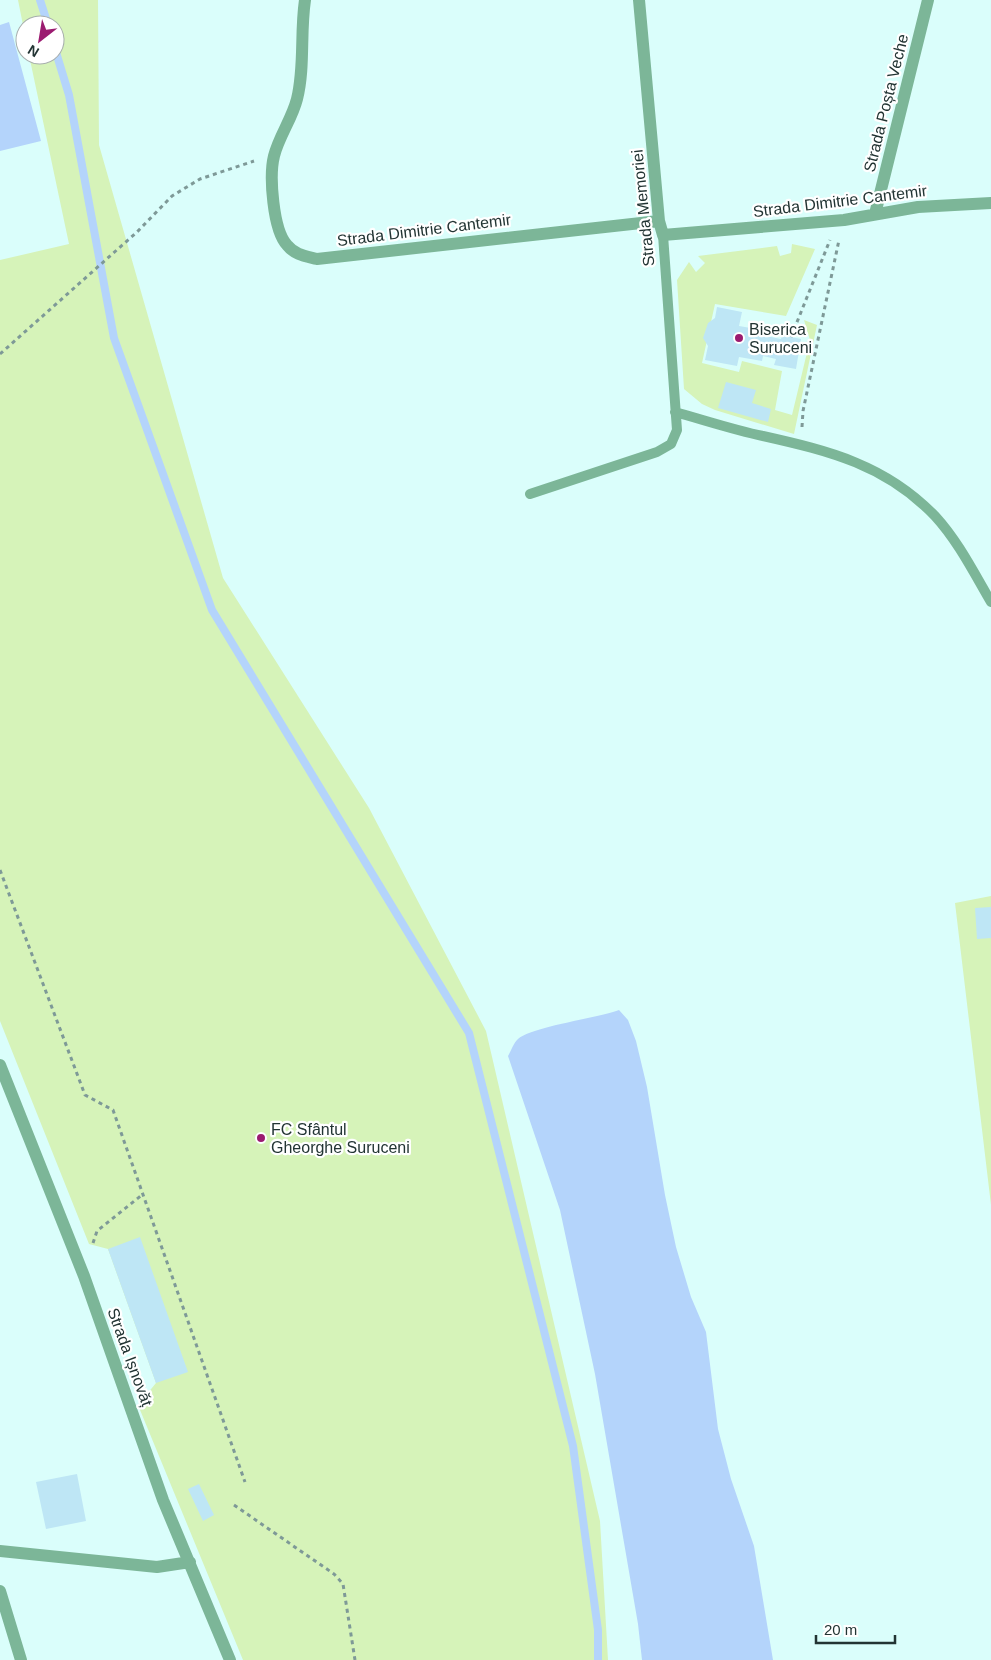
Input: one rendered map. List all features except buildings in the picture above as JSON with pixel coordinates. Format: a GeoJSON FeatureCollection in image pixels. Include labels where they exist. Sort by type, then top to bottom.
{"type":"FeatureCollection","features":[{"type":"Feature","properties":{"kind":"street","name":"Strada Dimitrie Cantemir"},"geometry":{"type":"LineString","coordinates":[[305,0],[301,78],[297,100],[274,157],[272,181],[279,231],[286,245],[297,255],[317,259],[659,221]]}},
{"type":"Feature","properties":{"kind":"street","name":"Strada Memoriei"},"geometry":{"type":"LineString","coordinates":[[639,0],[659,221],[663,235]]}},
{"type":"Feature","properties":{"kind":"street","name":"Strada Poșta Veche"},"geometry":{"type":"LineString","coordinates":[[875,214],[928,0]]}},
{"type":"Feature","properties":{"kind":"street","name":"Strada Dimitrie Cantemir"},"geometry":{"type":"LineString","coordinates":[[663,235],[840,220],[918,207],[991,203]]}},
{"type":"Feature","properties":{"kind":"street","name":"Strada Ișnovăț"},"geometry":{"type":"LineString","coordinates":[[0,1065],[84,1276],[163,1500],[230,1660]]}},
{"type":"Feature","properties":{"kind":"street"},"geometry":{"type":"LineString","coordinates":[[0,1551],[158,1567],[190,1562]]}},
{"type":"Feature","properties":{"kind":"street"},"geometry":{"type":"LineString","coordinates":[[0,1590],[20,1660]]}},
{"type":"Feature","properties":{"kind":"lane","name":"Strada Memoriei"},"geometry":{"type":"LineString","coordinates":[[530,494],[657,452],[671,444],[677,430],[663,235]]}},
{"type":"Feature","properties":{"kind":"lane"},"geometry":{"type":"LineString","coordinates":[[675,412],[843,456],[880,472],[907,492],[934,516],[956,542],[991,602]]}},
{"type":"Feature","properties":{"kind":"path"},"geometry":{"type":"LineString","coordinates":[[0,354],[137,232],[172,196],[200,179],[249,162],[274,157]]}},
{"type":"Feature","properties":{"kind":"path"},"geometry":{"type":"LineString","coordinates":[[791,337],[840,220]]}},
{"type":"Feature","properties":{"kind":"path"},"geometry":{"type":"LineString","coordinates":[[801,444],[803,411],[840,220]]}},
{"type":"Feature","properties":{"kind":"path"},"geometry":{"type":"LineString","coordinates":[[0,870],[85,1095],[113,1110],[245,1482]]}},
{"type":"Feature","properties":{"kind":"path"},"geometry":{"type":"LineString","coordinates":[[93,1244],[97,1230],[143,1194]]}},
{"type":"Feature","properties":{"kind":"path"},"geometry":{"type":"LineString","coordinates":[[234,1505],[334,1574],[343,1584],[355,1660]]}},
{"type":"Feature","properties":{"kind":"green space","name":"FC Sfântul Gheorghe Suruceni"},"geometry":{"type":"Polygon","coordinates":[[[18,0],[98,0],[99,145],[223,578],[369,808],[486,1031],[600,1521],[608,1660],[243,1660],[138,1405],[156,1383],[108,1249],[89,1244],[0,1021],[0,260],[69,244],[31,65],[65,65],[65,15],[21,15],[18,0]]]}},
{"type":"Feature","properties":{"kind":"green space"},"geometry":{"type":"Polygon","coordinates":[[[792,244],[815,249],[786,316],[715,304],[702,363],[739,372],[742,361],[782,371],[775,410],[792,415],[810,340],[804,320],[817,325],[794,434],[715,410],[702,404],[684,389],[677,280],[689,262],[696,272],[705,263],[698,256],[777,246],[780,256],[791,253],[792,244]]]}},
{"type":"Feature","properties":{"kind":"green space"},"geometry":{"type":"Polygon","coordinates":[[[991,896],[991,1205],[955,903],[991,896]]]}},
{"type":"Feature","properties":{"kind":"water"},"geometry":{"type":"Polygon","coordinates":[[[9,22],[15,44],[15,65],[21,65],[41,141],[0,151],[0,25],[9,22]]]}},
{"type":"Feature","properties":{"kind":"water"},"geometry":{"type":"Polygon","coordinates":[[[619,1010],[628,1020],[636,1041],[647,1087],[665,1195],[676,1247],[691,1297],[706,1332],[718,1429],[731,1479],[754,1546],[773,1660],[642,1660],[638,1624],[595,1374],[560,1210],[508,1056],[517,1040],[525,1035],[619,1010]]]}},
{"type":"Feature","properties":{"kind":"waterway"},"geometry":{"type":"LineString","coordinates":[[40,0],[45,15]]}},
{"type":"Feature","properties":{"kind":"waterway"},"geometry":{"type":"LineString","coordinates":[[60,65],[69,95],[114,338],[212,610],[469,1033],[573,1446],[598,1630],[598,1660]]}},
{"type":"Feature","properties":{"kind":"place","name":"Biserica Suruceni"},"geometry":{"type":"Point","coordinates":[739,338]}},
{"type":"Feature","properties":{"kind":"place","name":"FC Sfântul Gheorghe Suruceni"},"geometry":{"type":"Point","coordinates":[261,1138]}}]}
